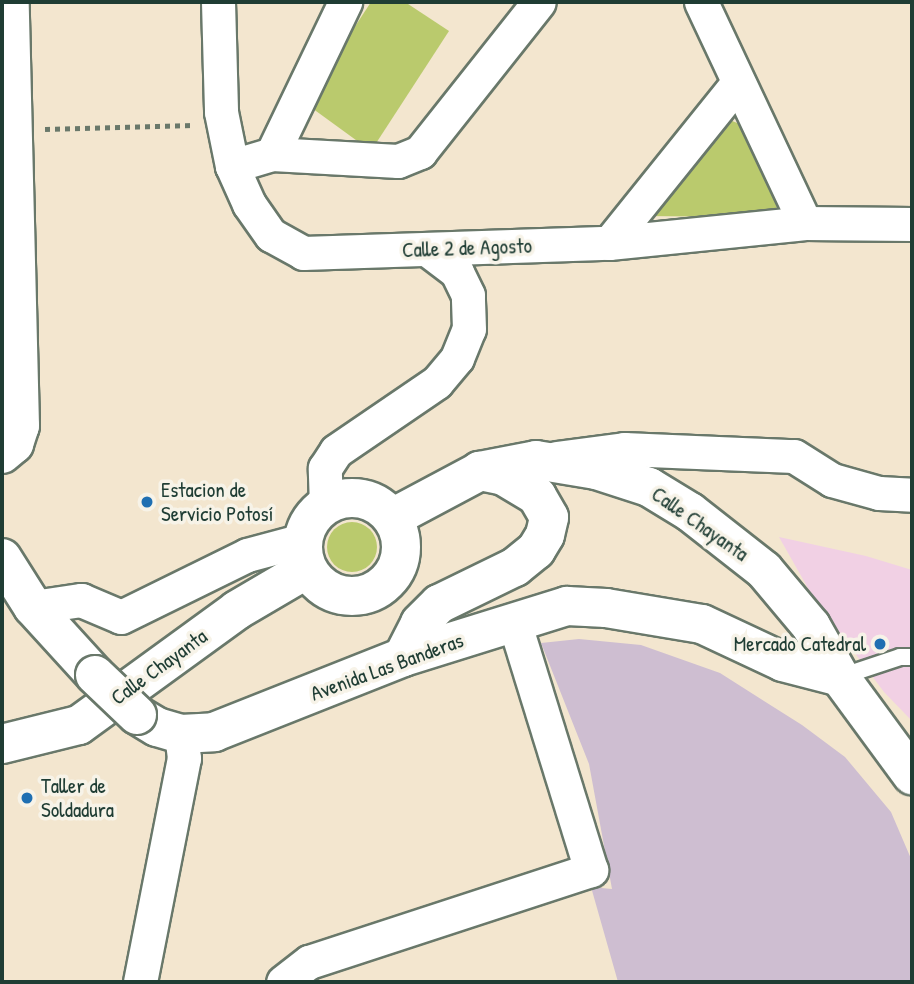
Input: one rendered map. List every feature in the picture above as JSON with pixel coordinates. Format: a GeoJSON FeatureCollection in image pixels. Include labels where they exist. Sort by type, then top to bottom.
{"type":"FeatureCollection","features":[{"type":"Feature","properties":{"kind":"main road"},"geometry":{"type":"LineString","coordinates":[[2,454],[14,444],[19,426],[10,2]]}},
{"type":"Feature","properties":{"kind":"main road","name":"Calle Chayanta"},"geometry":{"type":"LineString","coordinates":[[392,519],[480,471],[536,460],[596,470],[649,487],[690,512],[764,570],[811,626],[840,677],[912,775]]}},
{"type":"Feature","properties":{"kind":"main road"},"geometry":{"type":"LineString","coordinates":[[403,657],[420,623],[439,604],[515,567],[536,550],[545,535],[549,517],[537,496],[503,476],[480,471]]}},
{"type":"Feature","properties":{"kind":"main road"},"geometry":{"type":"LineString","coordinates":[[305,554],[327,590],[341,596],[356,597],[383,586],[393,575],[401,546],[392,519],[369,501],[340,499],[326,505]]}},
{"type":"Feature","properties":{"kind":"main road","name":"Calle Chayanta"},"geometry":{"type":"LineString","coordinates":[[2,744],[79,725],[237,610],[305,554],[307,526],[326,505]]}},
{"type":"Feature","properties":{"kind":"main road","name":"Avenida Las Banderas"},"geometry":{"type":"LineString","coordinates":[[2,558],[33,607],[95,676],[137,715],[157,727],[181,734],[214,732],[403,657],[567,606],[606,608],[702,624],[783,662],[840,677]]}},
{"type":"Feature","properties":{"kind":"street","name":"Calle 2 de Agosto"},"geometry":{"type":"LineString","coordinates":[[218,2],[221,111],[232,166],[249,204],[271,235],[303,253],[609,243],[804,223],[912,224]]}},
{"type":"Feature","properties":{"kind":"street"},"geometry":{"type":"LineString","coordinates":[[272,154],[345,2]]}},
{"type":"Feature","properties":{"kind":"street"},"geometry":{"type":"LineString","coordinates":[[232,166],[272,154],[398,161],[420,152],[539,2]]}},
{"type":"Feature","properties":{"kind":"street"},"geometry":{"type":"LineString","coordinates":[[701,2],[804,223]]}},
{"type":"Feature","properties":{"kind":"street"},"geometry":{"type":"LineString","coordinates":[[609,243],[737,84]]}},
{"type":"Feature","properties":{"kind":"street"},"geometry":{"type":"LineString","coordinates":[[326,505],[325,468],[336,451],[437,382],[457,358],[469,329],[468,295],[457,272],[428,249]]}},
{"type":"Feature","properties":{"kind":"street"},"geometry":{"type":"LineString","coordinates":[[536,460],[624,449],[794,456],[832,480],[879,493],[912,495]]}},
{"type":"Feature","properties":{"kind":"street"},"geometry":{"type":"LineString","coordinates":[[33,607],[81,600],[121,617],[247,555],[305,554]]}},
{"type":"Feature","properties":{"kind":"street"},"geometry":{"type":"LineString","coordinates":[[283,982],[309,962],[591,870],[515,624]]}},
{"type":"Feature","properties":{"kind":"street"},"geometry":{"type":"LineString","coordinates":[[139,982],[184,758],[181,734]]}},
{"type":"Feature","properties":{"kind":"lane"},"geometry":{"type":"LineString","coordinates":[[840,677],[901,657],[912,657]]}},
{"type":"Feature","properties":{"kind":"path"},"geometry":{"type":"LineString","coordinates":[[12,130],[224,124]]}},
{"type":"Feature","properties":{"kind":"shaded area","name":"Mercado Catedral"},"geometry":{"type":"Polygon","coordinates":[[[779,537],[866,556],[912,570],[912,721],[884,692],[813,597],[779,537]]]}},
{"type":"Feature","properties":{"kind":"shaded area"},"geometry":{"type":"Polygon","coordinates":[[[579,639],[641,645],[720,673],[802,725],[845,757],[891,812],[912,861],[912,982],[618,982],[591,887],[612,889],[589,764],[541,643],[579,639]]]}},
{"type":"Feature","properties":{"kind":"green space"},"geometry":{"type":"Polygon","coordinates":[[[371,2],[405,2],[449,31],[371,151],[305,103],[371,2]]]}},
{"type":"Feature","properties":{"kind":"green space"},"geometry":{"type":"Polygon","coordinates":[[[727,119],[745,126],[778,205],[772,217],[639,216],[727,119]]]}},
{"type":"Feature","properties":{"kind":"green space"},"geometry":{"type":"Polygon","coordinates":[[[352,522],[370,529],[377,547],[370,565],[352,572],[334,565],[327,547],[334,529],[352,522]]]}},
{"type":"Feature","properties":{"kind":"place","name":"Estacion de Servicio Potosí"},"geometry":{"type":"Point","coordinates":[147,502]}},
{"type":"Feature","properties":{"kind":"place","name":"Mercado Catedral"},"geometry":{"type":"Point","coordinates":[880,644]}},
{"type":"Feature","properties":{"kind":"place","name":"Taller de Soldadura"},"geometry":{"type":"Point","coordinates":[27,798]}}]}
